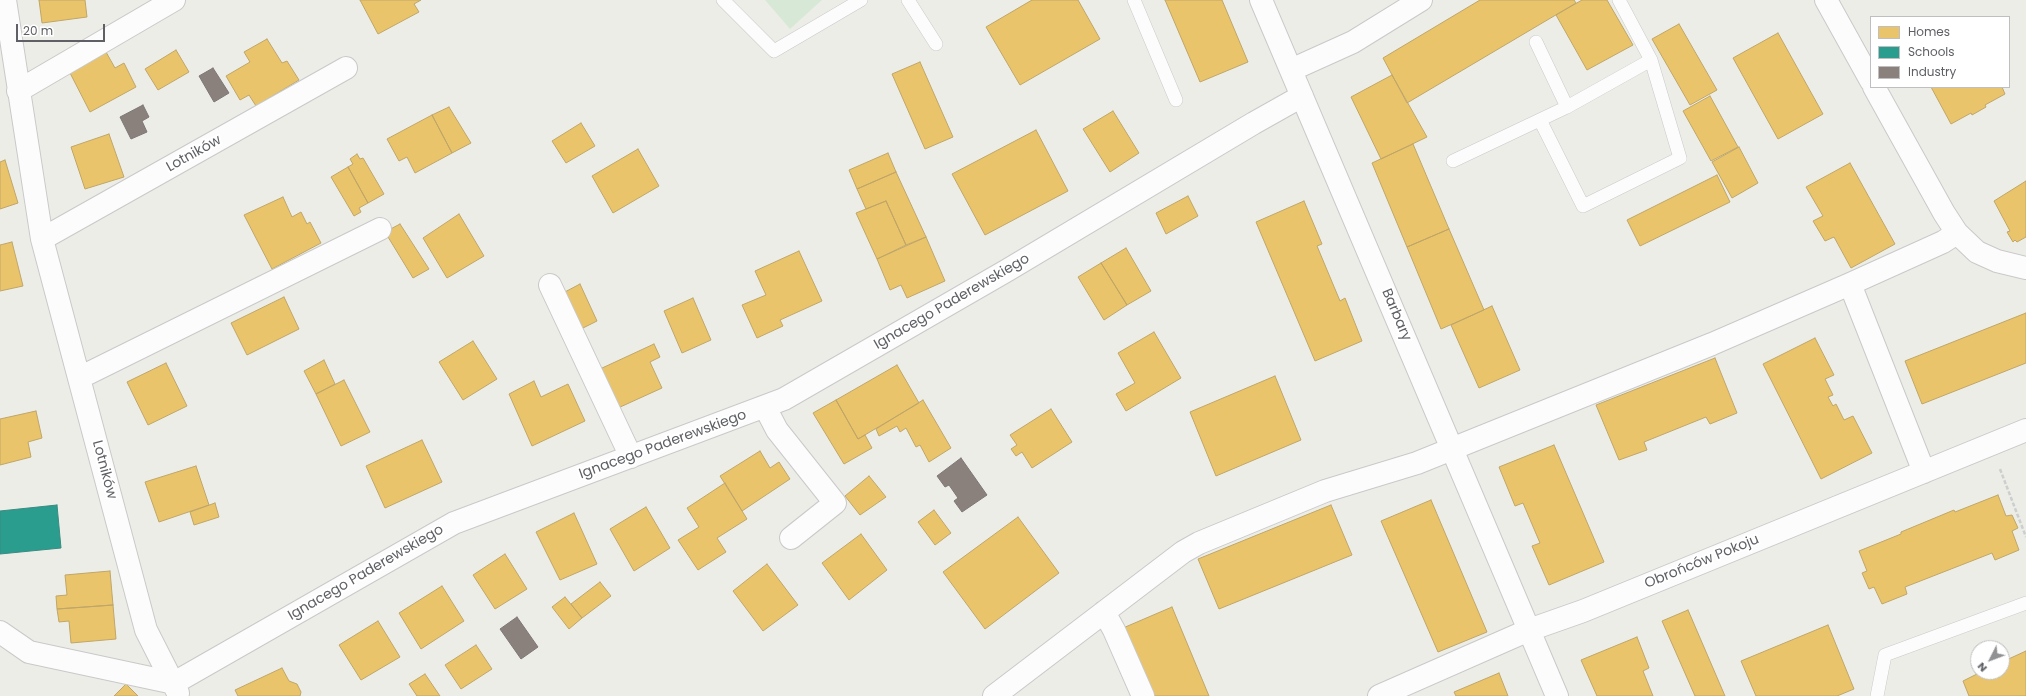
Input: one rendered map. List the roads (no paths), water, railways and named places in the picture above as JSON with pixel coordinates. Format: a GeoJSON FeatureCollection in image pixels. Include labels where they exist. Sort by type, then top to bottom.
{"type":"FeatureCollection","features":[{"type":"Feature","properties":{"kind":"street","name":"Lotników"},"geometry":{"type":"LineString","coordinates":[[5,0],[42,239],[146,630],[177,690]]}},
{"type":"Feature","properties":{"kind":"street"},"geometry":{"type":"LineString","coordinates":[[18,91],[174,0]]}},
{"type":"Feature","properties":{"kind":"street","name":"Barbary"},"geometry":{"type":"LineString","coordinates":[[1261,0],[1557,696]]}},
{"type":"Feature","properties":{"kind":"street"},"geometry":{"type":"LineString","coordinates":[[1291,70],[1353,42],[1420,0]]}},
{"type":"Feature","properties":{"kind":"street"},"geometry":{"type":"LineString","coordinates":[[1826,0],[1870,79]]}},
{"type":"Feature","properties":{"kind":"street","name":"Lotników"},"geometry":{"type":"LineString","coordinates":[[42,239],[346,68]]}},
{"type":"Feature","properties":{"kind":"street"},"geometry":{"type":"LineString","coordinates":[[1875,88],[1944,213],[1957,233],[1977,252],[1997,261],[2026,268]]}},
{"type":"Feature","properties":{"kind":"street","name":"Ignacego Paderewskiego"},"geometry":{"type":"LineString","coordinates":[[177,690],[454,522],[765,408],[784,399],[999,275],[1302,96]]}},
{"type":"Feature","properties":{"kind":"street"},"geometry":{"type":"LineString","coordinates":[[79,378],[380,229]]}},
{"type":"Feature","properties":{"kind":"street"},"geometry":{"type":"LineString","coordinates":[[994,696],[1183,552],[1199,543],[1325,491],[1417,463],[1712,344],[1850,284],[1942,242],[1957,233]]}},
{"type":"Feature","properties":{"kind":"street"},"geometry":{"type":"LineString","coordinates":[[1850,284],[1924,472]]}},
{"type":"Feature","properties":{"kind":"street"},"geometry":{"type":"LineString","coordinates":[[550,285],[631,457]]}},
{"type":"Feature","properties":{"kind":"street"},"geometry":{"type":"LineString","coordinates":[[765,408],[777,430],[835,503],[791,538]]}},
{"type":"Feature","properties":{"kind":"street","name":"Obrońców Pokoju"},"geometry":{"type":"LineString","coordinates":[[1379,696],[1529,630],[1590,608],[2026,430]]}},
{"type":"Feature","properties":{"kind":"street"},"geometry":{"type":"LineString","coordinates":[[1104,612],[1114,630],[1143,696]]}},
{"type":"Feature","properties":{"kind":"street"},"geometry":{"type":"LineString","coordinates":[[0,632],[29,652],[177,690]]}},
{"type":"Feature","properties":{"kind":"lane"},"geometry":{"type":"LineString","coordinates":[[723,0],[774,51],[861,0]]}},
{"type":"Feature","properties":{"kind":"lane"},"geometry":{"type":"LineString","coordinates":[[908,0],[936,44]]}},
{"type":"Feature","properties":{"kind":"lane"},"geometry":{"type":"LineString","coordinates":[[1134,0],[1176,100]]}},
{"type":"Feature","properties":{"kind":"lane"},"geometry":{"type":"LineString","coordinates":[[1540,120],[1583,206],[1680,158],[1651,60],[1619,0]]}},
{"type":"Feature","properties":{"kind":"lane"},"geometry":{"type":"LineString","coordinates":[[1536,42],[1567,107]]}},
{"type":"Feature","properties":{"kind":"lane"},"geometry":{"type":"LineString","coordinates":[[1453,161],[1567,107],[1651,60]]}},
{"type":"Feature","properties":{"kind":"lane"},"geometry":{"type":"LineString","coordinates":[[1877,696],[1885,655],[2026,603]]}}]}
